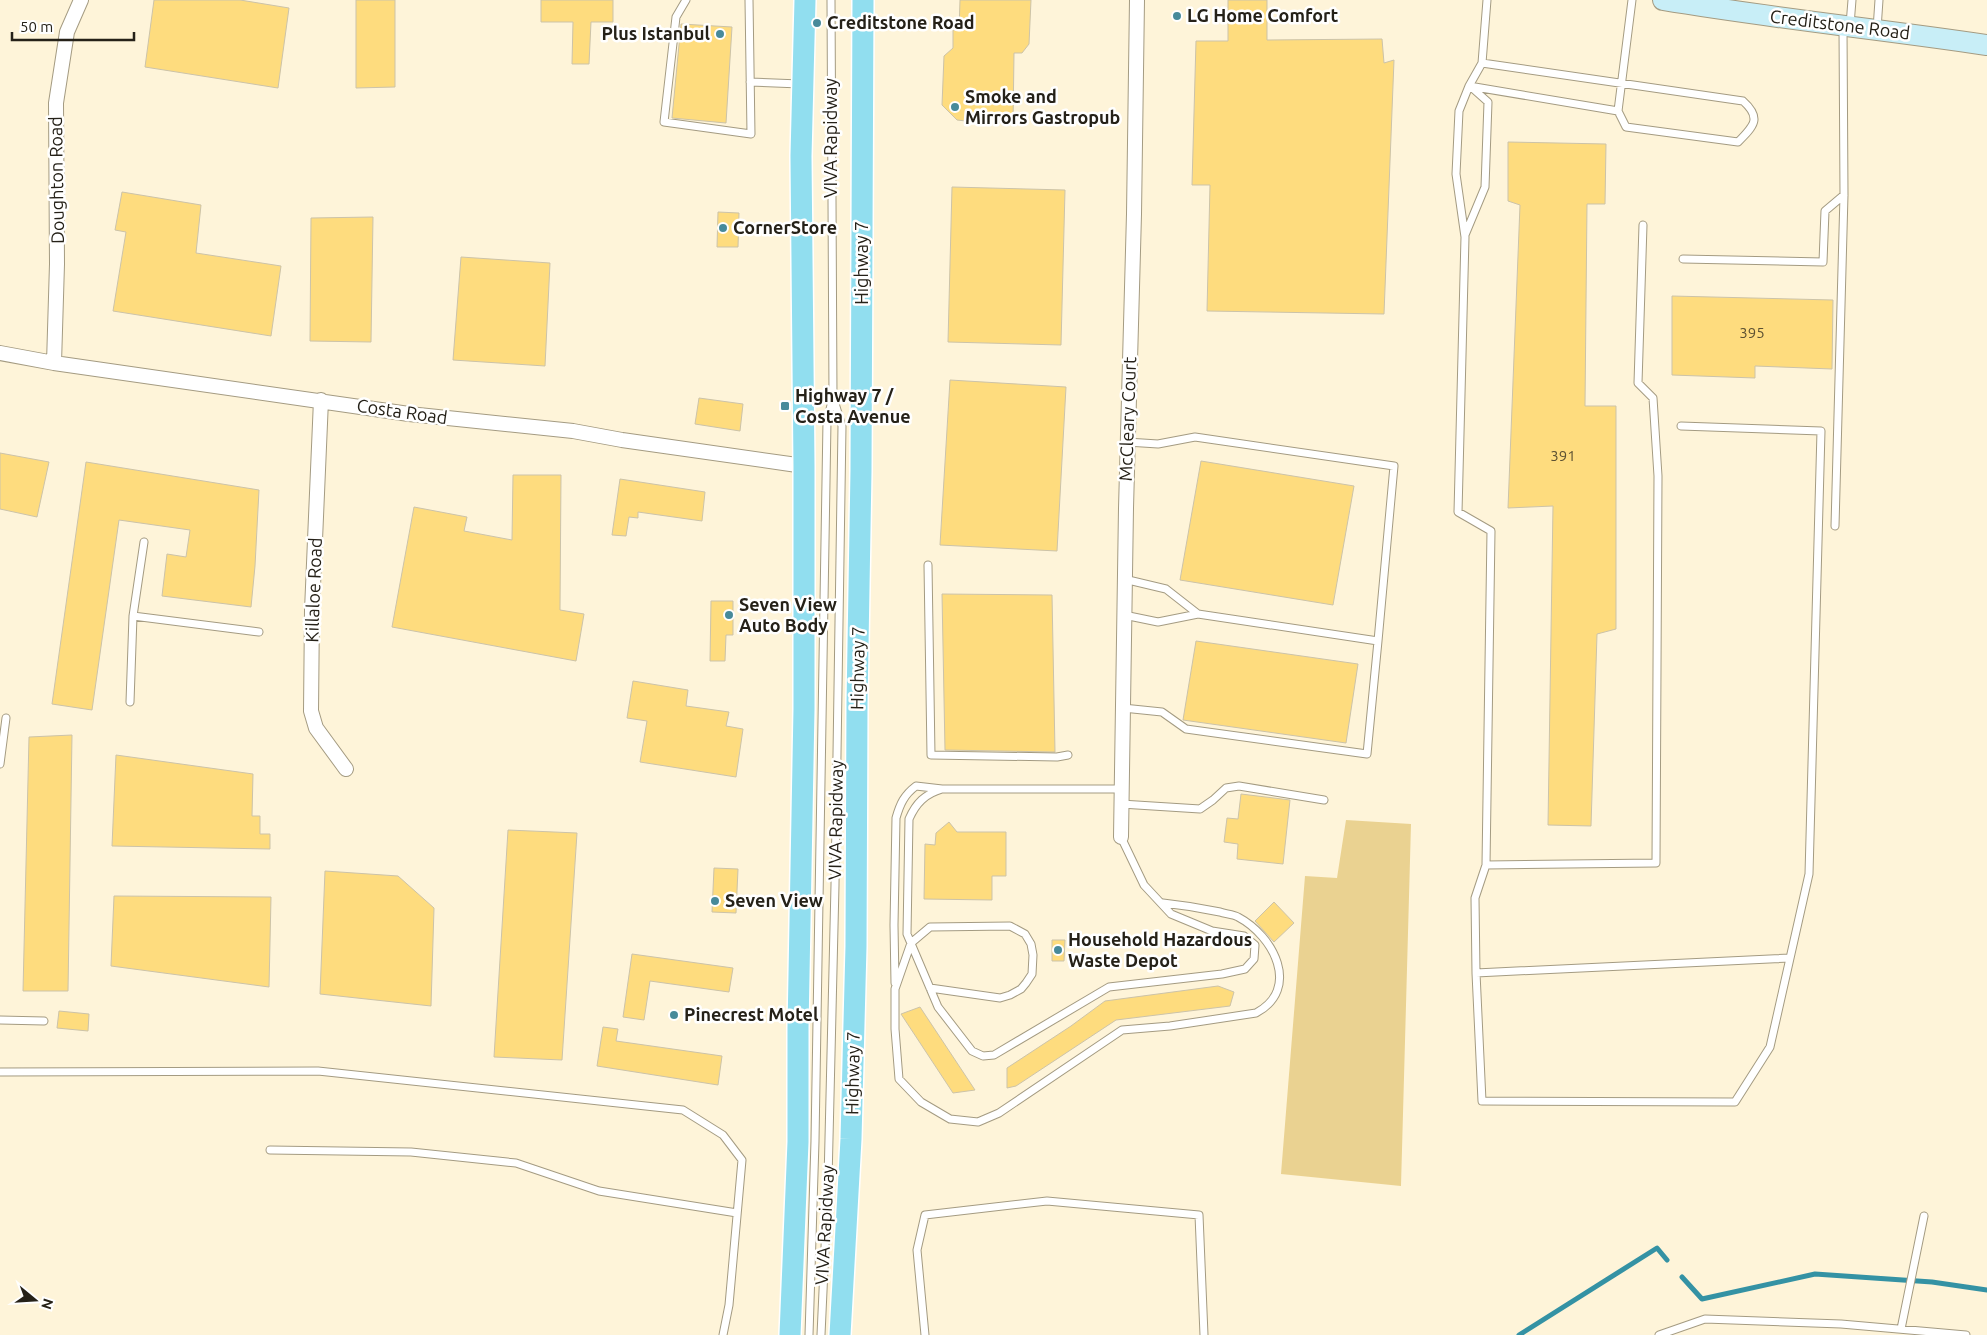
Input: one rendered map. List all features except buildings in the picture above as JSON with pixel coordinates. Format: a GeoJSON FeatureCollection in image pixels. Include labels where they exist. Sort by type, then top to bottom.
{"type":"FeatureCollection","features":[{"type":"Feature","properties":{"kind":"main road"},"geometry":{"type":"LineString","coordinates":[[790,1335],[798,1142],[798,1028],[804,738],[801,156],[805,0]]}},
{"type":"Feature","properties":{"kind":"main road","name":"Highway 7"},"geometry":{"type":"LineString","coordinates":[[840,1335],[851,1139],[856,946],[863,0]]}},
{"type":"Feature","properties":{"kind":"street","name":"Doughton Road"},"geometry":{"type":"LineString","coordinates":[[54,363],[57,264],[56,103],[67,32],[81,0]]}},
{"type":"Feature","properties":{"kind":"street","name":"McCleary Court"},"geometry":{"type":"LineString","coordinates":[[1121,837],[1124,579],[1137,0]]}},
{"type":"Feature","properties":{"kind":"street","name":"Creditstone Road"},"geometry":{"type":"LineString","coordinates":[[1665,0],[1793,20],[1846,25],[1987,45]]}},
{"type":"Feature","properties":{"kind":"street","name":"Costa Road"},"geometry":{"type":"LineString","coordinates":[[0,353],[54,363],[409,414],[573,432],[804,466]]}},
{"type":"Feature","properties":{"kind":"street","name":"Killaloe Road"},"geometry":{"type":"LineString","coordinates":[[321,400],[312,610],[311,711],[316,728],[346,769]]}},
{"type":"Feature","properties":{"kind":"lane"},"geometry":{"type":"LineString","coordinates":[[686,0],[676,17],[664,122],[751,134],[749,0]]}},
{"type":"Feature","properties":{"kind":"lane","name":"VIVA Rapidway"},"geometry":{"type":"LineString","coordinates":[[809,1335],[815,1131],[828,421],[833,397],[831,0]]}},
{"type":"Feature","properties":{"kind":"lane"},"geometry":{"type":"LineString","coordinates":[[1487,0],[1482,63],[1469,86],[1459,111],[1456,162],[1465,237],[1458,512],[1491,531],[1486,865],[1475,898],[1476,972],[1482,1101],[1735,1102],[1770,1047],[1809,874],[1821,431],[1680,426]]}},
{"type":"Feature","properties":{"kind":"lane"},"geometry":{"type":"LineString","coordinates":[[1482,63],[1622,84],[1743,100],[1753,110],[1754,119],[1748,133],[1738,142],[1626,127],[1618,111],[1622,84],[1632,0]]}},
{"type":"Feature","properties":{"kind":"lane"},"geometry":{"type":"LineString","coordinates":[[1835,526],[1844,195],[1846,25],[1852,0]]}},
{"type":"Feature","properties":{"kind":"lane"},"geometry":{"type":"LineString","coordinates":[[1877,29],[1879,0]]}},
{"type":"Feature","properties":{"kind":"lane"},"geometry":{"type":"LineString","coordinates":[[750,82],[803,84]]}},
{"type":"Feature","properties":{"kind":"lane"},"geometry":{"type":"LineString","coordinates":[[1469,86],[1618,111]]}},
{"type":"Feature","properties":{"kind":"lane"},"geometry":{"type":"LineString","coordinates":[[1465,237],[1485,187],[1488,102],[1469,86]]}},
{"type":"Feature","properties":{"kind":"lane"},"geometry":{"type":"LineString","coordinates":[[1683,258],[1823,262],[1825,211],[1844,195]]}},
{"type":"Feature","properties":{"kind":"lane"},"geometry":{"type":"LineString","coordinates":[[1486,865],[1656,863],[1658,476],[1654,398],[1638,383],[1643,225]]}},
{"type":"Feature","properties":{"kind":"lane","name":"VIVA Rapidway"},"geometry":{"type":"LineString","coordinates":[[821,1335],[828,1181],[835,885],[842,426],[833,397]]}},
{"type":"Feature","properties":{"kind":"lane"},"geometry":{"type":"LineString","coordinates":[[1123,708],[1162,712],[1186,729],[1367,754],[1394,466],[1195,437],[1158,444],[1128,442]]}},
{"type":"Feature","properties":{"kind":"lane"},"geometry":{"type":"LineString","coordinates":[[130,702],[133,616],[144,542]]}},
{"type":"Feature","properties":{"kind":"lane"},"geometry":{"type":"LineString","coordinates":[[928,565],[931,754],[1057,757],[1068,755]]}},
{"type":"Feature","properties":{"kind":"lane"},"geometry":{"type":"LineString","coordinates":[[1124,579],[1166,589],[1198,614]]}},
{"type":"Feature","properties":{"kind":"lane"},"geometry":{"type":"LineString","coordinates":[[1124,615],[1158,622],[1198,614],[1378,641]]}},
{"type":"Feature","properties":{"kind":"lane"},"geometry":{"type":"LineString","coordinates":[[133,616],[259,632]]}},
{"type":"Feature","properties":{"kind":"lane"},"geometry":{"type":"LineString","coordinates":[[0,764],[6,718]]}},
{"type":"Feature","properties":{"kind":"lane"},"geometry":{"type":"LineString","coordinates":[[1121,789],[942,788],[916,786],[907,792],[901,802],[896,818],[895,1029],[899,1079],[922,1102],[950,1119],[978,1122],[999,1113],[1122,1030],[1170,1026],[1256,1013],[1268,1007],[1278,994],[1281,982],[1278,964],[1267,942],[1237,916],[1186,905],[1163,903]]}},
{"type":"Feature","properties":{"kind":"lane"},"geometry":{"type":"LineString","coordinates":[[1121,804],[1200,809],[1226,788],[1239,786],[1324,800]]}},
{"type":"Feature","properties":{"kind":"lane"},"geometry":{"type":"LineString","coordinates":[[942,788],[931,792],[921,799],[914,808],[909,820],[906,934],[938,1008],[972,1051],[983,1056],[994,1055],[1109,987],[1222,974],[1246,969],[1254,959],[1255,945],[1244,936],[1212,931],[1171,914],[1163,903],[1144,885],[1121,837]]}},
{"type":"Feature","properties":{"kind":"lane"},"geometry":{"type":"LineString","coordinates":[[895,989],[911,943],[930,927],[1010,926],[1025,934],[1031,944],[1033,955],[1032,974],[1026,983],[1010,995],[1000,998],[930,988]]}},
{"type":"Feature","properties":{"kind":"lane"},"geometry":{"type":"LineString","coordinates":[[1476,972],[1790,958]]}},
{"type":"Feature","properties":{"kind":"lane"},"geometry":{"type":"LineString","coordinates":[[0,1020],[44,1021]]}},
{"type":"Feature","properties":{"kind":"lane"},"geometry":{"type":"LineString","coordinates":[[0,1072],[318,1071],[683,1110],[722,1135],[742,1160],[729,1305],[723,1335]]}},
{"type":"Feature","properties":{"kind":"lane"},"geometry":{"type":"LineString","coordinates":[[270,1150],[411,1152],[516,1163],[599,1191],[737,1213]]}},
{"type":"Feature","properties":{"kind":"lane"},"geometry":{"type":"LineString","coordinates":[[925,1335],[917,1250],[925,1215],[1047,1201],[1199,1215],[1204,1335]]}},
{"type":"Feature","properties":{"kind":"lane"},"geometry":{"type":"LineString","coordinates":[[1901,1329],[1924,1216]]}},
{"type":"Feature","properties":{"kind":"lane"},"geometry":{"type":"LineString","coordinates":[[1659,1335],[1705,1319],[1841,1324],[1966,1335]]}},
{"type":"Feature","properties":{"kind":"shaded area"},"geometry":{"type":"Polygon","coordinates":[[[1346,820],[1411,824],[1401,1186],[1281,1174],[1305,876],[1337,878],[1346,820]]]}},
{"type":"Feature","properties":{"kind":"waterway"},"geometry":{"type":"LineString","coordinates":[[1519,1335],[1657,1248],[1667,1260]]}},
{"type":"Feature","properties":{"kind":"waterway"},"geometry":{"type":"LineString","coordinates":[[1682,1277],[1702,1299],[1815,1274],[1932,1282],[1987,1290]]}},
{"type":"Feature","properties":{"kind":"place","name":"LG Home Comfort"},"geometry":{"type":"Point","coordinates":[1177,16]}},
{"type":"Feature","properties":{"kind":"place","name":"Creditstone Road"},"geometry":{"type":"Point","coordinates":[817,23]}},
{"type":"Feature","properties":{"kind":"place","name":"Plus Istanbul"},"geometry":{"type":"Point","coordinates":[720,34]}},
{"type":"Feature","properties":{"kind":"place","name":"Smoke and Mirrors Gastropub"},"geometry":{"type":"Point","coordinates":[955,107]}},
{"type":"Feature","properties":{"kind":"place","name":"CornerStore"},"geometry":{"type":"Point","coordinates":[723,228]}},
{"type":"Feature","properties":{"kind":"place","name":"Highway 7 / Costa Avenue"},"geometry":{"type":"Point","coordinates":[785,406]}},
{"type":"Feature","properties":{"kind":"place","name":"Seven View Auto Body"},"geometry":{"type":"Point","coordinates":[729,615]}},
{"type":"Feature","properties":{"kind":"place","name":"Seven View"},"geometry":{"type":"Point","coordinates":[715,901]}},
{"type":"Feature","properties":{"kind":"place","name":"Household Hazardous Waste Depot"},"geometry":{"type":"Point","coordinates":[1058,950]}},
{"type":"Feature","properties":{"kind":"place","name":"Pinecrest Motel"},"geometry":{"type":"Point","coordinates":[674,1015]}}]}
